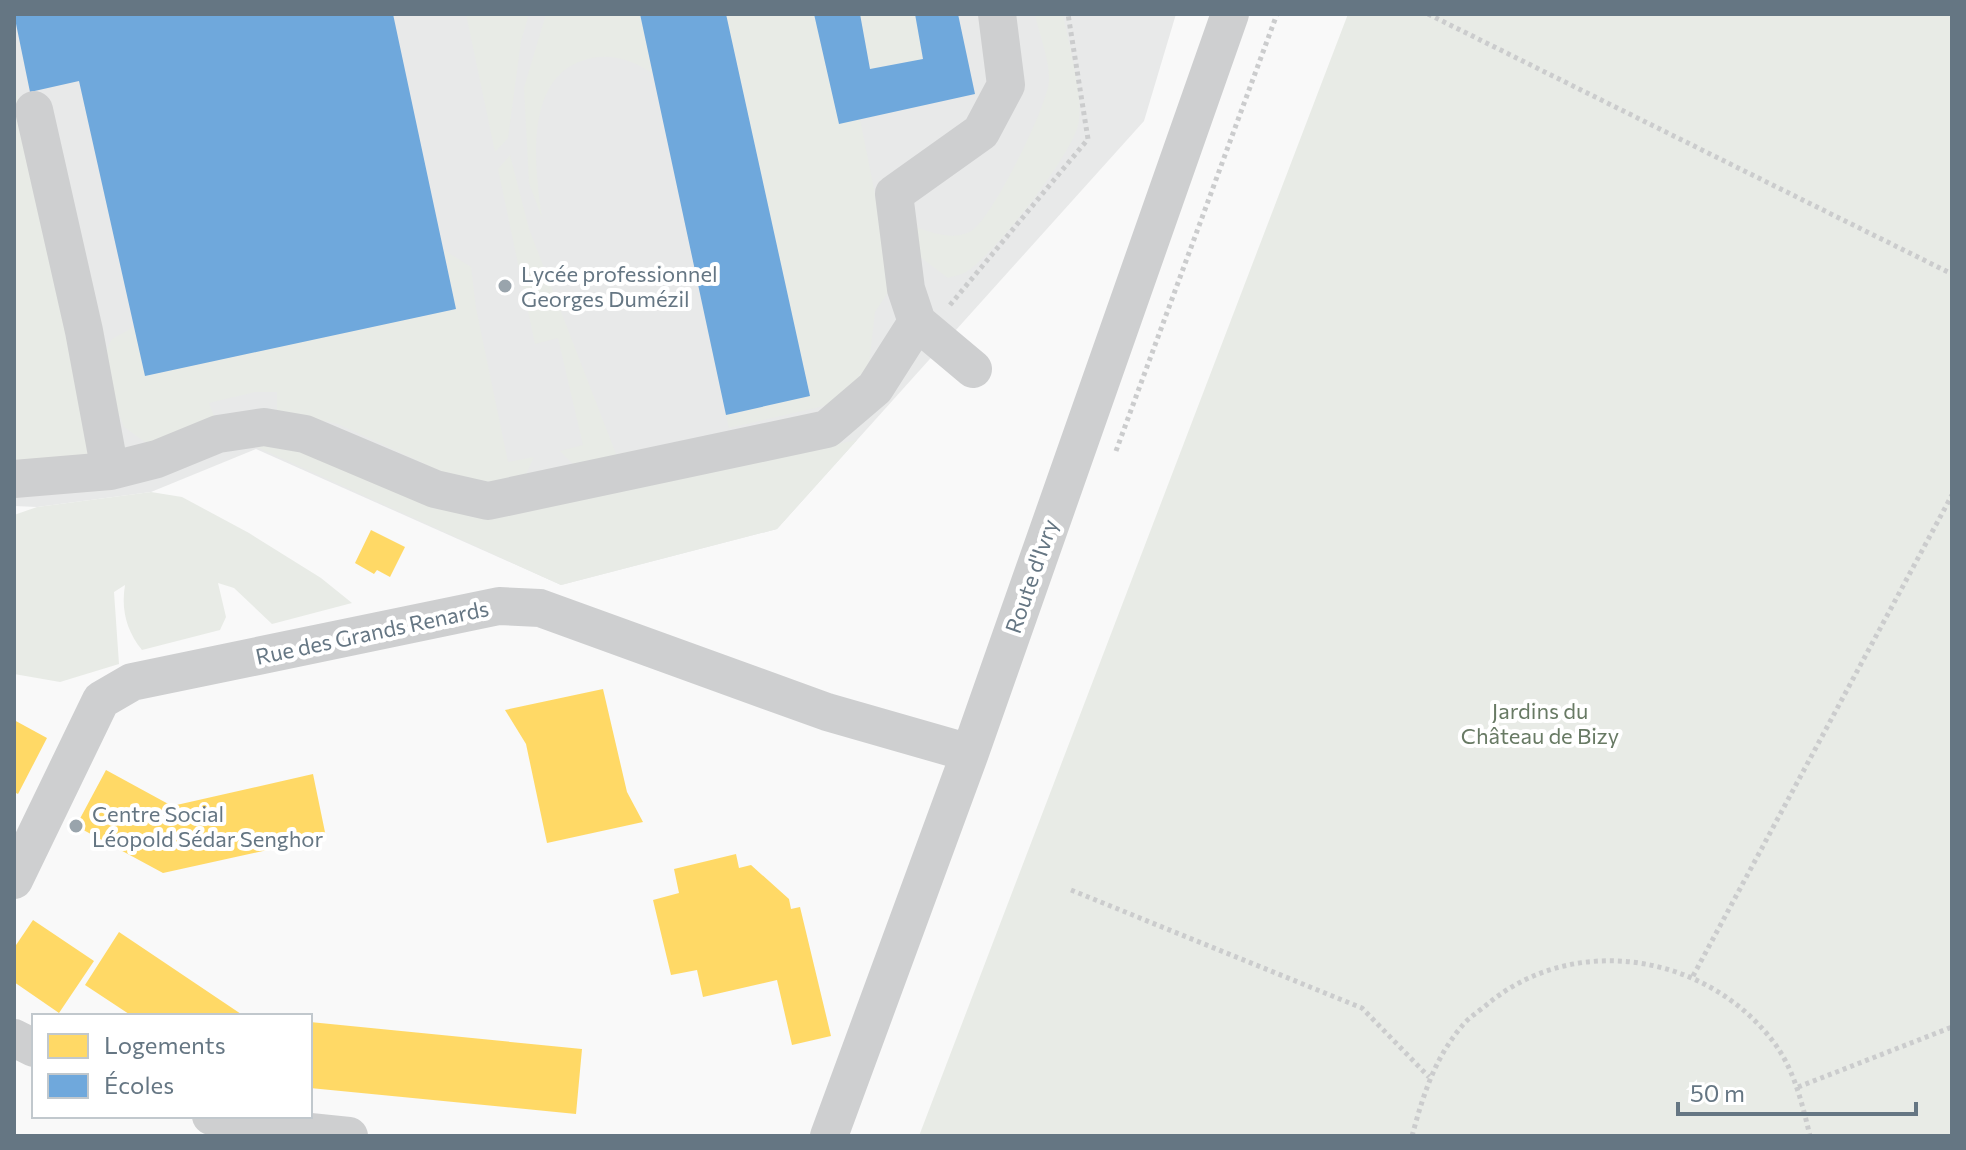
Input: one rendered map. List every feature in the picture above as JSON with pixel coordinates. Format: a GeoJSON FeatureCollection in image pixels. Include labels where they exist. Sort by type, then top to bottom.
{"type":"FeatureCollection","features":[{"type":"Feature","properties":{"kind":"street"},"geometry":{"type":"LineString","coordinates":[[973,369],[917,322],[906,289],[894,194],[981,132],[1006,85],[997,14]]}},
{"type":"Feature","properties":{"kind":"street","name":"Route d'Ivry"},"geometry":{"type":"LineString","coordinates":[[829,1136],[970,753],[1230,14]]}},
{"type":"Feature","properties":{"kind":"street"},"geometry":{"type":"LineString","coordinates":[[34,110],[84,331],[110,471]]}},
{"type":"Feature","properties":{"kind":"street"},"geometry":{"type":"LineString","coordinates":[[14,479],[110,471],[157,459],[218,434],[264,427],[305,434],[435,489],[488,501],[827,429],[875,388],[917,322]]}},
{"type":"Feature","properties":{"kind":"street","name":"Rue des Grands Renards"},"geometry":{"type":"LineString","coordinates":[[14,880],[101,700],[132,682],[499,606],[540,608],[827,712],[970,753]]}},
{"type":"Feature","properties":{"kind":"street"},"geometry":{"type":"LineString","coordinates":[[14,1038],[32,1047]]}},
{"type":"Feature","properties":{"kind":"street"},"geometry":{"type":"LineString","coordinates":[[221,1118],[271,1128],[349,1136]]}},
{"type":"Feature","properties":{"kind":"path"},"geometry":{"type":"LineString","coordinates":[[917,322],[950,305],[1088,139],[1068,14]]}},
{"type":"Feature","properties":{"kind":"path"},"geometry":{"type":"LineString","coordinates":[[1428,14],[1952,274]]}},
{"type":"Feature","properties":{"kind":"path"},"geometry":{"type":"LineString","coordinates":[[1693,976],[1952,495]]}},
{"type":"Feature","properties":{"kind":"path"},"geometry":{"type":"LineString","coordinates":[[1071,890],[1362,1008],[1429,1077]]}},
{"type":"Feature","properties":{"kind":"path"},"geometry":{"type":"LineString","coordinates":[[1412,1136],[1429,1077],[1463,1024],[1511,985],[1570,963],[1632,960],[1693,976],[1738,1003],[1773,1041],[1798,1087],[1810,1136]]}},
{"type":"Feature","properties":{"kind":"path"},"geometry":{"type":"LineString","coordinates":[[1798,1087],[1952,1027]]}},
{"type":"Feature","properties":{"kind":"shaded area","name":"Lycée professionnel Georges Dumézil"},"geometry":{"type":"Polygon","coordinates":[[[14,14],[1176,14],[1144,121],[777,529],[561,585],[256,449],[151,492],[37,507],[14,506],[14,14]]]}},
{"type":"Feature","properties":{"kind":"green space"},"geometry":{"type":"Polygon","coordinates":[[[466,14],[529,14],[521,41],[508,138],[495,152],[466,14]]]}},
{"type":"Feature","properties":{"kind":"green space"},"geometry":{"type":"Polygon","coordinates":[[[546,14],[640,14],[652,73],[621,59],[597,57],[567,68],[552,84],[543,104],[536,151],[542,218],[529,183],[524,88],[546,14]]]}},
{"type":"Feature","properties":{"kind":"green space"},"geometry":{"type":"Polygon","coordinates":[[[726,14],[814,14],[839,123],[860,119],[893,285],[875,312],[869,364],[841,402],[729,428],[726,415],[810,396],[726,14]]]}},
{"type":"Feature","properties":{"kind":"green space"},"geometry":{"type":"Polygon","coordinates":[[[915,14],[923,59],[870,69],[860,15],[915,14]]]}},
{"type":"Feature","properties":{"kind":"green space"},"geometry":{"type":"Polygon","coordinates":[[[1035,14],[1063,14],[1078,85],[1078,125],[1047,181],[1012,226],[979,262],[966,272],[948,278],[911,250],[904,222],[939,234],[958,235],[974,229],[994,202],[1030,135],[1049,81],[1035,14]]]}},
{"type":"Feature","properties":{"kind":"green space","name":"Jardins du Château de Bizy"},"geometry":{"type":"Polygon","coordinates":[[[1348,14],[1952,14],[1952,1136],[919,1136],[1348,14]]]}},
{"type":"Feature","properties":{"kind":"green space"},"geometry":{"type":"Polygon","coordinates":[[[14,79],[92,460],[14,471],[14,79]]]}},
{"type":"Feature","properties":{"kind":"green space"},"geometry":{"type":"Polygon","coordinates":[[[510,155],[529,229],[616,454],[681,442],[579,470],[560,451],[583,445],[558,338],[535,344],[498,169],[510,155]]]}},
{"type":"Feature","properties":{"kind":"green space"},"geometry":{"type":"Polygon","coordinates":[[[444,250],[471,267],[476,308],[508,462],[534,457],[526,474],[497,483],[447,474],[338,424],[277,411],[277,392],[255,392],[209,403],[218,426],[155,449],[124,427],[104,376],[102,359],[112,339],[134,327],[145,376],[456,309],[444,250]]]}},
{"type":"Feature","properties":{"kind":"green space"},"geometry":{"type":"Polygon","coordinates":[[[857,440],[777,529],[561,585],[246,442],[298,446],[410,498],[476,518],[857,440]]]}},
{"type":"Feature","properties":{"kind":"green space"},"geometry":{"type":"Polygon","coordinates":[[[151,492],[182,497],[249,533],[321,578],[352,603],[272,624],[234,588],[218,583],[226,617],[220,630],[142,650],[126,619],[125,585],[114,592],[119,664],[60,682],[14,674],[14,515],[37,507],[151,492]]]}},
{"type":"Feature","properties":{"kind":"building: Logements"},"geometry":{"type":"Polygon","coordinates":[[[371,530],[405,547],[390,577],[377,570],[374,574],[355,563],[371,530]]]}},
{"type":"Feature","properties":{"kind":"building: Logements"},"geometry":{"type":"Polygon","coordinates":[[[603,689],[627,792],[643,822],[547,843],[526,744],[505,710],[603,689]]]}},
{"type":"Feature","properties":{"kind":"building: Logements"},"geometry":{"type":"Polygon","coordinates":[[[14,720],[47,738],[18,794],[14,792],[14,720]]]}},
{"type":"Feature","properties":{"kind":"building: Logements"},"geometry":{"type":"Polygon","coordinates":[[[106,770],[172,806],[313,774],[326,837],[163,873],[76,826],[106,770]]]}},
{"type":"Feature","properties":{"kind":"building: Logements"},"geometry":{"type":"Polygon","coordinates":[[[736,854],[739,868],[751,865],[789,899],[791,909],[800,907],[831,1036],[792,1045],[777,980],[703,997],[697,970],[671,975],[653,900],[679,893],[674,869],[736,854]]]}},
{"type":"Feature","properties":{"kind":"building: Logements"},"geometry":{"type":"Polygon","coordinates":[[[33,920],[94,961],[59,1013],[14,982],[14,948],[33,920]]]}},
{"type":"Feature","properties":{"kind":"building: Logements"},"geometry":{"type":"Polygon","coordinates":[[[119,932],[241,1014],[129,1014],[85,985],[119,932]]]}},
{"type":"Feature","properties":{"kind":"building: Logements"},"geometry":{"type":"Polygon","coordinates":[[[312,1022],[582,1049],[576,1114],[312,1088],[312,1022]]]}},
{"type":"Feature","properties":{"kind":"building: Écoles"},"geometry":{"type":"Polygon","coordinates":[[[14,14],[393,14],[456,309],[145,376],[79,81],[30,92],[14,14]]]}},
{"type":"Feature","properties":{"kind":"building: Écoles"},"geometry":{"type":"Polygon","coordinates":[[[640,14],[726,14],[810,396],[726,415],[640,14]]]}},
{"type":"Feature","properties":{"kind":"building: Écoles"},"geometry":{"type":"Polygon","coordinates":[[[814,14],[860,14],[870,69],[923,59],[915,14],[958,14],[975,94],[839,124],[814,14]]]}},
{"type":"Feature","properties":{"kind":"place","name":"Lycée professionnel Georges Dumézil"},"geometry":{"type":"Point","coordinates":[505,286]}},
{"type":"Feature","properties":{"kind":"place","name":"Centre Social Léopold Sédar Senghor"},"geometry":{"type":"Point","coordinates":[76,826]}}]}
